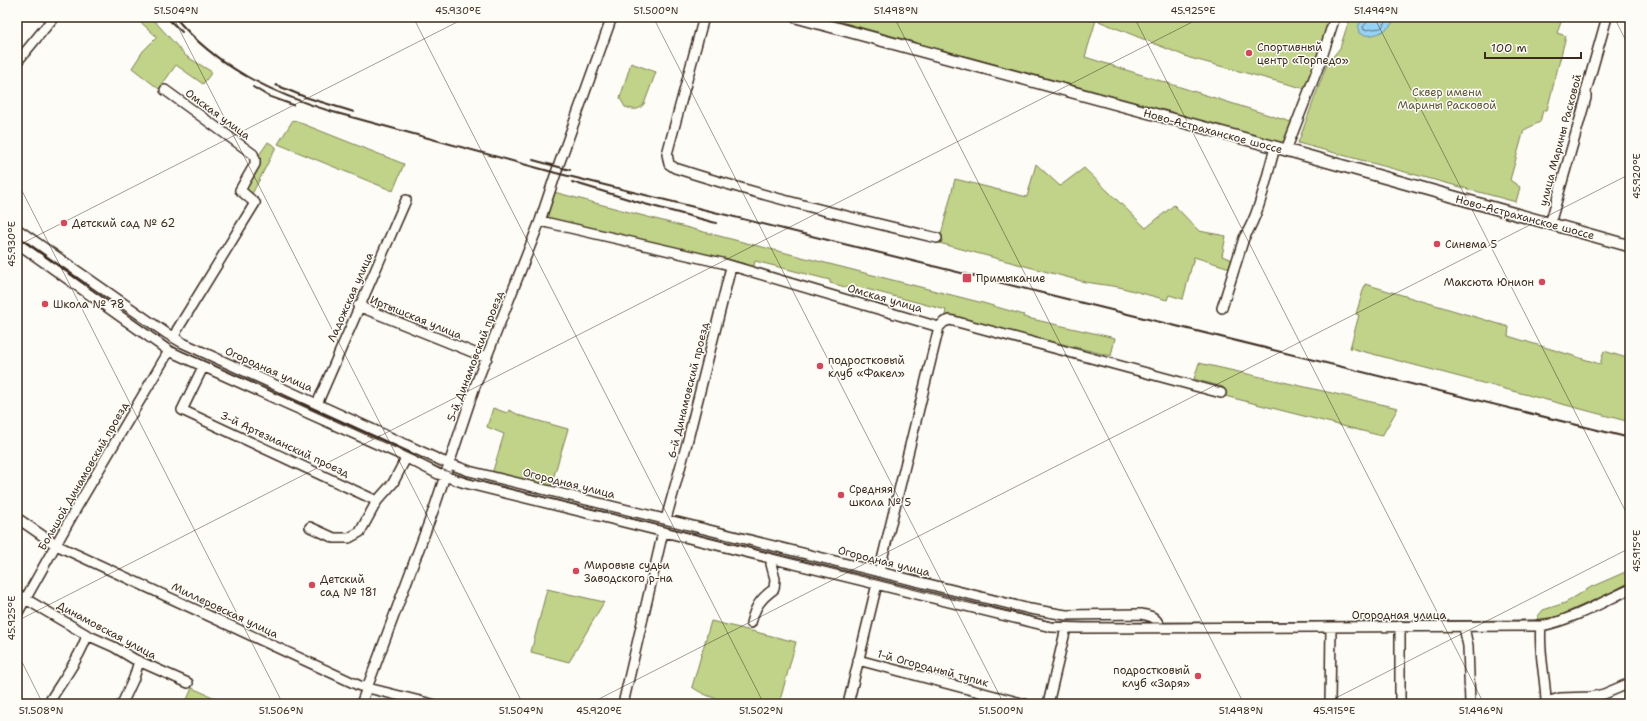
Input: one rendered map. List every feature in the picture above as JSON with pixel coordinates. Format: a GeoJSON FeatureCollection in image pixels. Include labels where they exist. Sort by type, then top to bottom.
{"type":"FeatureCollection","features":[{"type":"Feature","properties":{"kind":"main road","name":"Ново-Астраханское шоссе"},"geometry":{"type":"LineString","coordinates":[[796,17],[1286,150],[1630,246]]}},
{"type":"Feature","properties":{"kind":"street"},"geometry":{"type":"LineString","coordinates":[[17,62],[54,17]]}},
{"type":"Feature","properties":{"kind":"street","name":"5-й Динамовский проезд"},"geometry":{"type":"LineString","coordinates":[[361,704],[445,476],[448,463],[474,389],[540,221],[612,17]]}},
{"type":"Feature","properties":{"kind":"street"},"geometry":{"type":"LineString","coordinates":[[704,17],[667,154],[669,164],[675,168],[730,186],[937,238]]}},
{"type":"Feature","properties":{"kind":"street"},"geometry":{"type":"LineString","coordinates":[[1286,150],[1322,60],[1335,17]]}},
{"type":"Feature","properties":{"kind":"street","name":"улица Марины Расковой"},"geometry":{"type":"LineString","coordinates":[[1550,224],[1586,98],[1586,91],[1607,17]]}},
{"type":"Feature","properties":{"kind":"street","name":"Омская улица"},"geometry":{"type":"LineString","coordinates":[[165,90],[253,154],[255,159],[255,164],[240,190],[254,203],[177,330],[174,338]]}},
{"type":"Feature","properties":{"kind":"street"},"geometry":{"type":"LineString","coordinates":[[1222,308],[1244,238],[1263,192],[1275,148]]}},
{"type":"Feature","properties":{"kind":"street","name":"Ладожская улица"},"geometry":{"type":"LineString","coordinates":[[317,404],[358,306],[406,200]]}},
{"type":"Feature","properties":{"kind":"street","name":"Омская улица"},"geometry":{"type":"LineString","coordinates":[[540,221],[635,242],[731,266],[940,327]]}},
{"type":"Feature","properties":{"kind":"street","name":"Огородная улица"},"geometry":{"type":"LineString","coordinates":[[17,229],[174,338],[448,463],[490,476],[1053,614],[1141,614],[1152,616],[1157,620],[1160,627]]}},
{"type":"Feature","properties":{"kind":"street","name":"Огородная улица"},"geometry":{"type":"LineString","coordinates":[[17,243],[169,351],[445,476],[465,483],[772,559],[1051,626],[1066,628],[1541,626],[1553,624],[1575,615],[1630,589]]}},
{"type":"Feature","properties":{"kind":"street","name":"6-й Динамовский проезд"},"geometry":{"type":"LineString","coordinates":[[666,519],[687,444],[731,266]]}},
{"type":"Feature","properties":{"kind":"street","name":"Иртышская улица"},"geometry":{"type":"LineString","coordinates":[[358,306],[487,358]]}},
{"type":"Feature","properties":{"kind":"street"},"geometry":{"type":"LineString","coordinates":[[880,572],[940,327],[944,322],[950,320],[1221,392]]}},
{"type":"Feature","properties":{"kind":"street","name":"Большой Динамовский проезд"},"geometry":{"type":"LineString","coordinates":[[17,614],[77,507],[169,351]]}},
{"type":"Feature","properties":{"kind":"street","name":"3-й Артезианский проезд"},"geometry":{"type":"LineString","coordinates":[[203,367],[182,410],[377,501]]}},
{"type":"Feature","properties":{"kind":"street"},"geometry":{"type":"LineString","coordinates":[[310,527],[334,538],[349,538],[360,532],[377,501],[393,483],[406,458]]}},
{"type":"Feature","properties":{"kind":"street","name":"Миллеровская улица"},"geometry":{"type":"LineString","coordinates":[[17,518],[56,545],[367,688],[432,704]]}},
{"type":"Feature","properties":{"kind":"street"},"geometry":{"type":"LineString","coordinates":[[623,704],[663,532]]}},
{"type":"Feature","properties":{"kind":"street"},"geometry":{"type":"LineString","coordinates":[[751,622],[755,608],[766,595],[774,589],[775,579],[771,564],[772,559]]}},
{"type":"Feature","properties":{"kind":"street"},"geometry":{"type":"LineString","coordinates":[[848,704],[877,584]]}},
{"type":"Feature","properties":{"kind":"street","name":"Динамовская улица"},"geometry":{"type":"LineString","coordinates":[[17,594],[87,635],[188,683]]}},
{"type":"Feature","properties":{"kind":"street"},"geometry":{"type":"LineString","coordinates":[[1400,626],[1400,704]]}},
{"type":"Feature","properties":{"kind":"street"},"geometry":{"type":"LineString","coordinates":[[1541,626],[1541,657],[1546,703],[1560,698],[1591,697],[1630,683]]}},
{"type":"Feature","properties":{"kind":"street"},"geometry":{"type":"LineString","coordinates":[[1330,704],[1331,627]]}},
{"type":"Feature","properties":{"kind":"street"},"geometry":{"type":"LineString","coordinates":[[1464,627],[1468,646],[1470,704]]}},
{"type":"Feature","properties":{"kind":"street"},"geometry":{"type":"LineString","coordinates":[[1048,704],[1066,628]]}},
{"type":"Feature","properties":{"kind":"street"},"geometry":{"type":"LineString","coordinates":[[48,704],[69,672],[87,635]]}},
{"type":"Feature","properties":{"kind":"street","name":"1-й Огородный тупик"},"geometry":{"type":"LineString","coordinates":[[858,660],[1025,704]]}},
{"type":"Feature","properties":{"kind":"street"},"geometry":{"type":"LineString","coordinates":[[122,704],[134,678],[139,661]]}},
{"type":"Feature","properties":{"kind":"green space"},"geometry":{"type":"Polygon","coordinates":[[[135,17],[151,17],[186,56],[212,72],[203,84],[176,65],[159,89],[132,68],[143,51],[157,37],[135,17]]]}},
{"type":"Feature","properties":{"kind":"green space"},"geometry":{"type":"Polygon","coordinates":[[[823,17],[1332,17],[1306,89],[1190,58],[1096,20],[1085,57],[1294,123],[1285,142],[1282,144],[823,17]]]}},
{"type":"Feature","properties":{"kind":"green space","name":"Сквер имени Марины Расковой"},"geometry":{"type":"Polygon","coordinates":[[[1350,17],[1563,17],[1557,33],[1566,36],[1547,110],[1543,110],[1540,122],[1524,130],[1510,180],[1520,187],[1516,202],[1298,143],[1327,64],[1340,48],[1350,17]]]}},
{"type":"Feature","properties":{"kind":"green space"},"geometry":{"type":"Polygon","coordinates":[[[631,63],[656,72],[644,104],[642,107],[637,109],[625,107],[620,98],[631,63]]]}},
{"type":"Feature","properties":{"kind":"green space"},"geometry":{"type":"Polygon","coordinates":[[[293,120],[404,164],[393,191],[278,144],[293,120]]]}},
{"type":"Feature","properties":{"kind":"green space"},"geometry":{"type":"Polygon","coordinates":[[[268,142],[276,147],[251,196],[243,191],[257,158],[268,142]]]}},
{"type":"Feature","properties":{"kind":"green space"},"geometry":{"type":"Polygon","coordinates":[[[1036,164],[1060,186],[1084,168],[1146,228],[1174,205],[1199,231],[1226,236],[1222,256],[1232,260],[1230,268],[1194,257],[1183,299],[1169,295],[1167,300],[1119,287],[1085,282],[939,243],[955,179],[1027,197],[1036,164]]]}},
{"type":"Feature","properties":{"kind":"green space"},"geometry":{"type":"Polygon","coordinates":[[[554,192],[719,236],[983,303],[1024,315],[1023,317],[1115,338],[1111,356],[945,315],[946,310],[855,286],[853,289],[830,283],[830,280],[755,261],[754,266],[550,220],[547,213],[554,192]]]}},
{"type":"Feature","properties":{"kind":"green space"},"geometry":{"type":"Polygon","coordinates":[[[1365,284],[1509,327],[1508,336],[1600,364],[1604,351],[1630,359],[1630,422],[1350,348],[1359,315],[1356,314],[1365,284]]]}},
{"type":"Feature","properties":{"kind":"green space"},"geometry":{"type":"Polygon","coordinates":[[[1199,363],[1398,408],[1382,436],[1221,395],[1223,387],[1194,379],[1199,363]]]}},
{"type":"Feature","properties":{"kind":"green space"},"geometry":{"type":"Polygon","coordinates":[[[493,408],[507,413],[509,410],[521,416],[568,429],[550,489],[492,474],[504,434],[487,427],[493,408]]]}},
{"type":"Feature","properties":{"kind":"green space"},"geometry":{"type":"Polygon","coordinates":[[[1630,570],[1630,585],[1569,614],[1545,622],[1537,621],[1538,616],[1543,610],[1565,603],[1591,587],[1630,570]]]}},
{"type":"Feature","properties":{"kind":"green space"},"geometry":{"type":"Polygon","coordinates":[[[547,589],[604,602],[569,662],[531,652],[547,589]]]}},
{"type":"Feature","properties":{"kind":"green space"},"geometry":{"type":"Polygon","coordinates":[[[711,621],[796,642],[779,704],[745,703],[723,700],[702,693],[692,687],[711,621]]]}},
{"type":"Feature","properties":{"kind":"green space"},"geometry":{"type":"Polygon","coordinates":[[[192,688],[229,704],[185,704],[192,688]]]}},
{"type":"Feature","properties":{"kind":"water"},"geometry":{"type":"Polygon","coordinates":[[[1367,17],[1395,17],[1390,26],[1385,30],[1375,34],[1364,35],[1359,33],[1358,27],[1361,21],[1367,17]]]}},
{"type":"Feature","properties":{"kind":"tram line"},"geometry":{"type":"LineString","coordinates":[[17,237],[161,339],[181,351],[446,471],[488,484],[960,601],[1052,622],[1158,623],[1534,620],[1557,617],[1630,584]]}},
{"type":"Feature","properties":{"kind":"railway"},"geometry":{"type":"LineString","coordinates":[[166,17],[182,32]]}},
{"type":"Feature","properties":{"kind":"railway"},"geometry":{"type":"LineString","coordinates":[[175,17],[191,35],[227,64],[267,87],[289,97],[333,112],[556,173],[1630,438]]}},
{"type":"Feature","properties":{"kind":"railway"},"geometry":{"type":"LineString","coordinates":[[276,85],[305,97],[354,112]]}},
{"type":"Feature","properties":{"kind":"railway"},"geometry":{"type":"LineString","coordinates":[[253,87],[268,96],[293,105]]}},
{"type":"Feature","properties":{"kind":"railway"},"geometry":{"type":"LineString","coordinates":[[533,160],[570,170]]}},
{"type":"Feature","properties":{"kind":"railway"},"geometry":{"type":"LineString","coordinates":[[572,182],[641,203],[716,223]]}},
{"type":"Feature","properties":{"kind":"place","name":"Спортивный центр «Торпедо»"},"geometry":{"type":"Point","coordinates":[1249,53]}},
{"type":"Feature","properties":{"kind":"place","name":"Детский сад № 62"},"geometry":{"type":"Point","coordinates":[64,223]}},
{"type":"Feature","properties":{"kind":"place","name":"Синема 5"},"geometry":{"type":"Point","coordinates":[1437,244]}},
{"type":"Feature","properties":{"kind":"place","name":"Примыкание"},"geometry":{"type":"Point","coordinates":[967,278]}},
{"type":"Feature","properties":{"kind":"place","name":"Максюта Юнион"},"geometry":{"type":"Point","coordinates":[1542,282]}},
{"type":"Feature","properties":{"kind":"place","name":"Школа № 78"},"geometry":{"type":"Point","coordinates":[45,304]}},
{"type":"Feature","properties":{"kind":"place","name":"подростковый клуб «Факел»"},"geometry":{"type":"Point","coordinates":[820,366]}},
{"type":"Feature","properties":{"kind":"place","name":"Средняя школа № 5"},"geometry":{"type":"Point","coordinates":[841,495]}},
{"type":"Feature","properties":{"kind":"place","name":"Мировые судьи Заводского р-на"},"geometry":{"type":"Point","coordinates":[576,571]}},
{"type":"Feature","properties":{"kind":"place","name":"Детский сад № 181"},"geometry":{"type":"Point","coordinates":[312,585]}},
{"type":"Feature","properties":{"kind":"place","name":"подростковый клуб «Заря»"},"geometry":{"type":"Point","coordinates":[1198,676]}}]}
